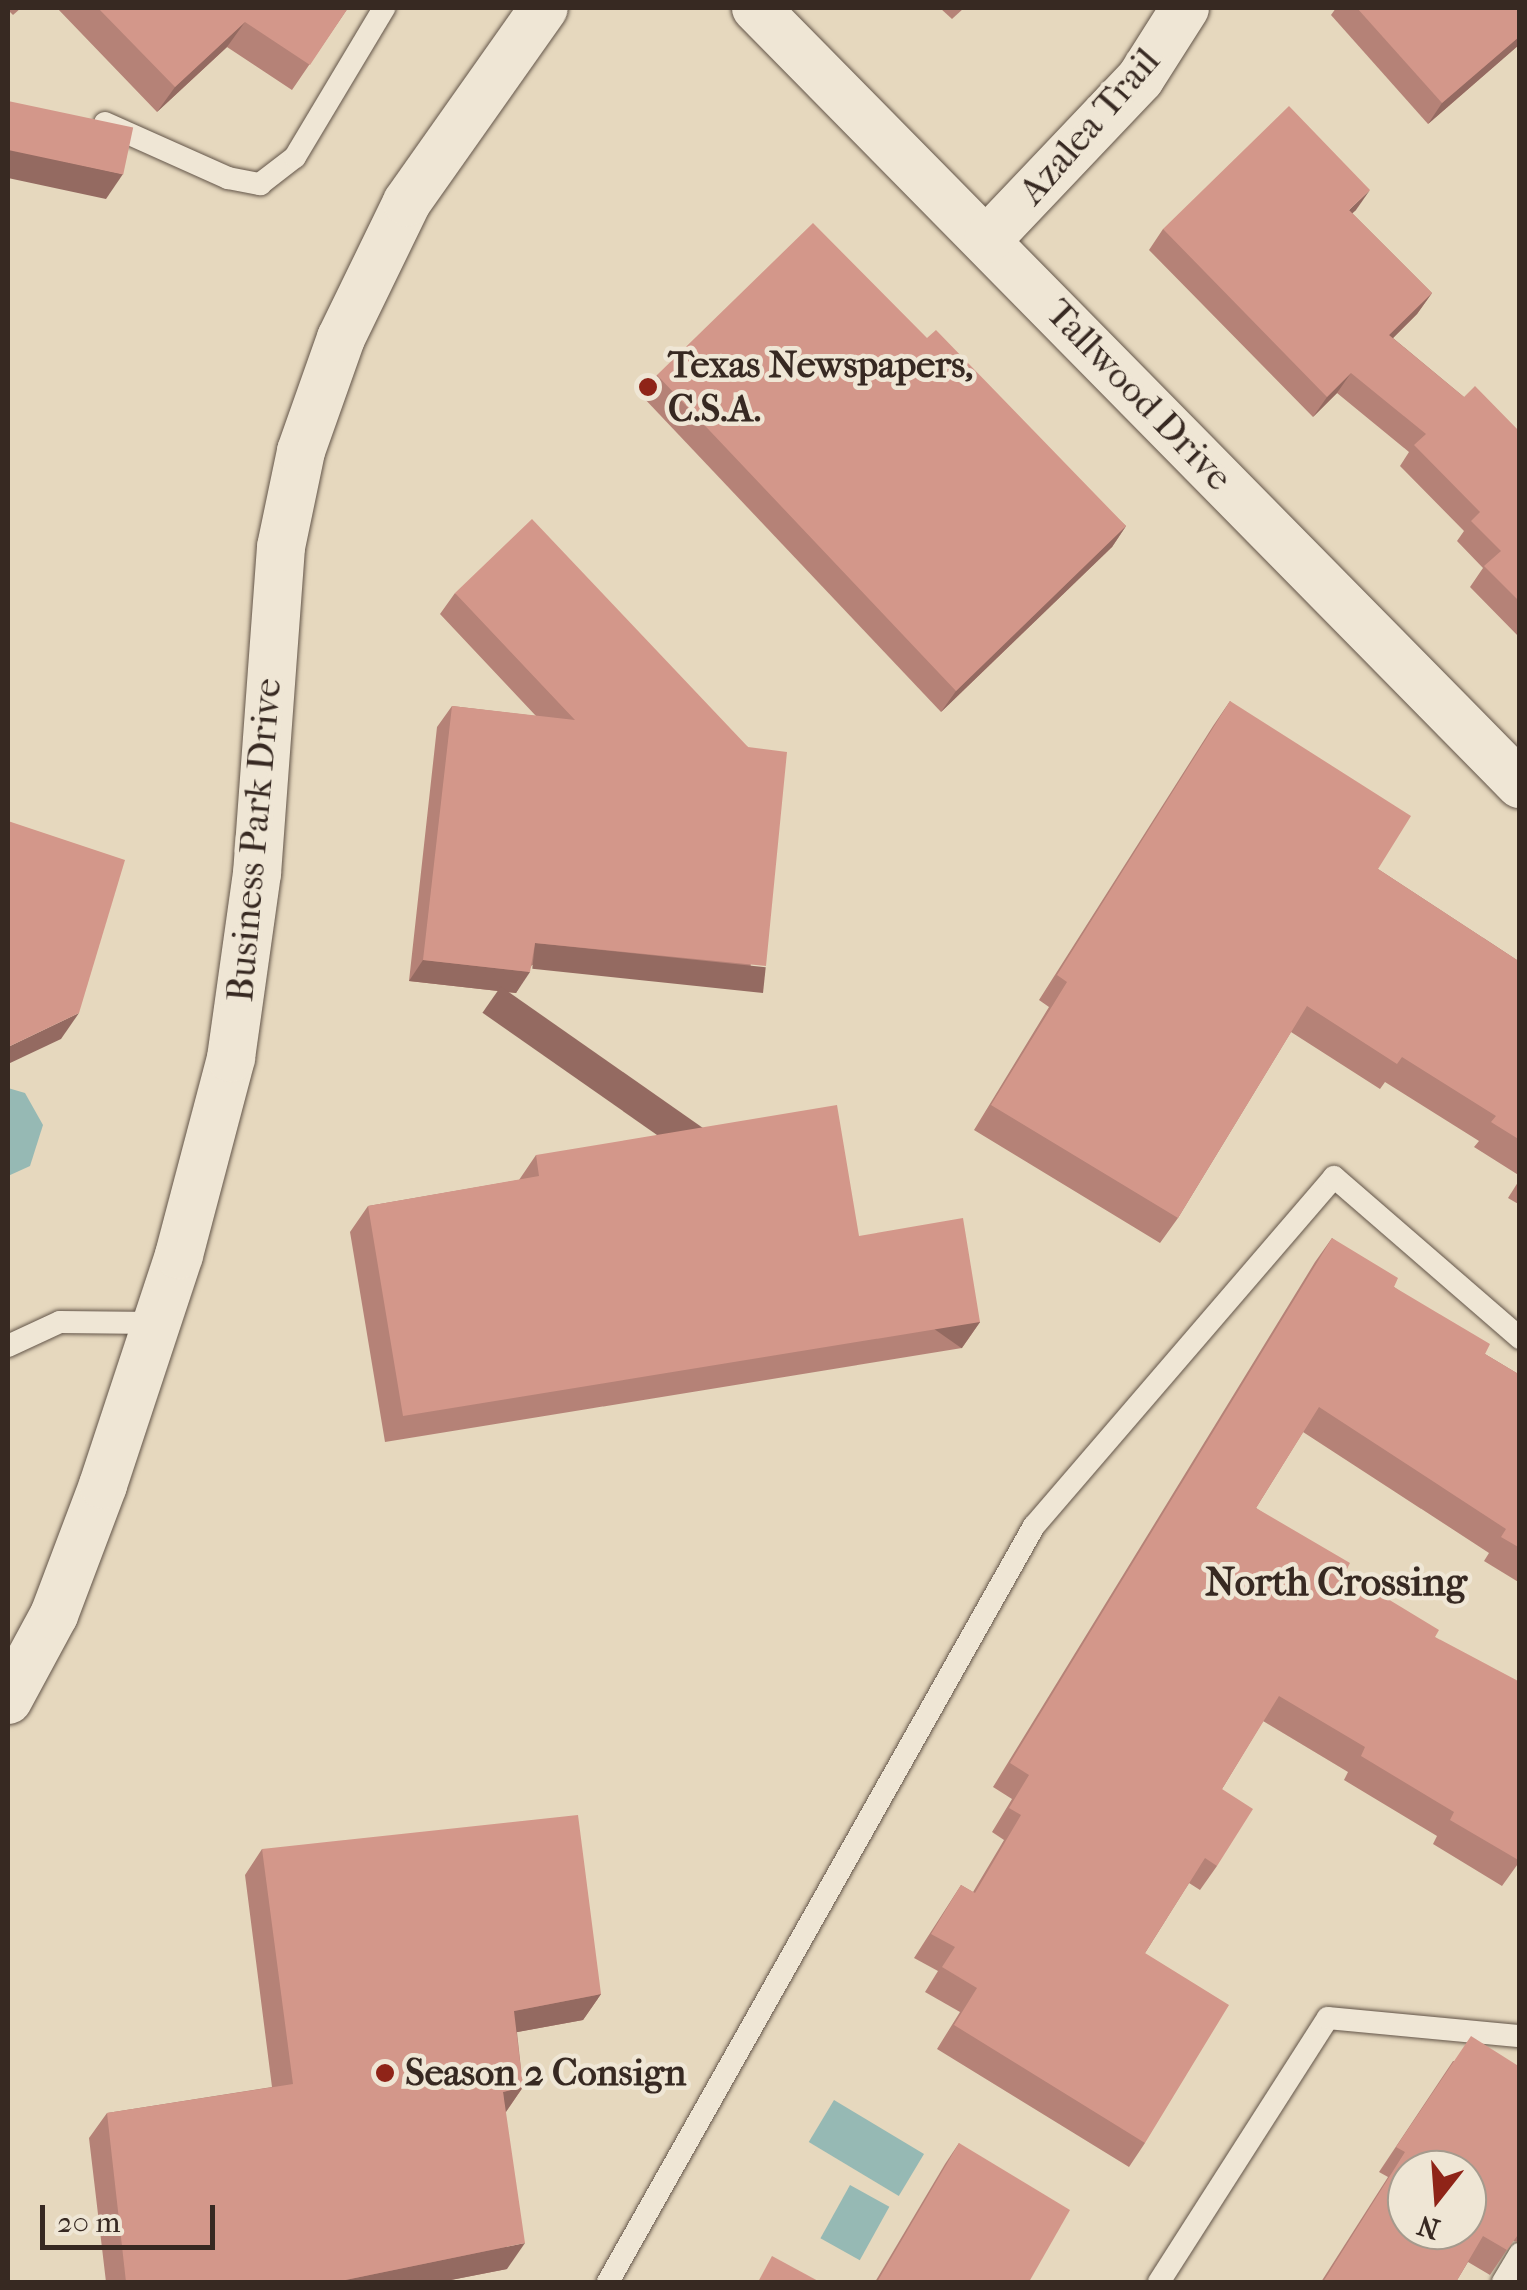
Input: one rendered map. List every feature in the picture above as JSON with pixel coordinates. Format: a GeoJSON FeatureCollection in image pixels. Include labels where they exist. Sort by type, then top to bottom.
{"type":"FeatureCollection","features":[{"type":"Feature","properties":{"kind":"street","name":"Business Park Drive"},"geometry":{"type":"LineString","coordinates":[[10,1690],[54,1616],[156,1323],[231,1058],[257,874],[281,547],[302,451],[341,338],[407,202],[544,8]]}},
{"type":"Feature","properties":{"kind":"street","name":"Tallwood Drive"},"geometry":{"type":"LineString","coordinates":[[756,8],[988,239],[1520,784]]}},
{"type":"Feature","properties":{"kind":"street","name":"Azalea Trail"},"geometry":{"type":"LineString","coordinates":[[988,239],[1140,78],[1186,8]]}},
{"type":"Feature","properties":{"kind":"lane"},"geometry":{"type":"LineString","coordinates":[[105,123],[228,178],[260,184],[295,158],[384,8]]}},
{"type":"Feature","properties":{"kind":"lane"},"geometry":{"type":"LineString","coordinates":[[608,2282],[1034,1526],[1334,1178],[1520,1338]]}},
{"type":"Feature","properties":{"kind":"lane"},"geometry":{"type":"LineString","coordinates":[[8,1346],[60,1322],[156,1323]]}},
{"type":"Feature","properties":{"kind":"lane"},"geometry":{"type":"LineString","coordinates":[[1159,2282],[1328,2018],[1520,2036]]}},
{"type":"Feature","properties":{"kind":"lane"},"geometry":{"type":"LineString","coordinates":[[1503,2282],[1520,2254]]}},
{"type":"Feature","properties":{"kind":"water"},"geometry":{"type":"Polygon","coordinates":[[[8,1088],[25,1093],[43,1125],[30,1166],[8,1176],[8,1088]]]}},
{"type":"Feature","properties":{"kind":"water"},"geometry":{"type":"Polygon","coordinates":[[[834,2100],[924,2154],[899,2196],[809,2142],[834,2100]]]}},
{"type":"Feature","properties":{"kind":"water"},"geometry":{"type":"Polygon","coordinates":[[[850,2185],[889,2207],[860,2260],[820,2238],[850,2185]]]}},
{"type":"Feature","properties":{"kind":"building"},"geometry":{"type":"Polygon","coordinates":[[[98,8],[348,8],[310,65],[245,22],[175,87],[98,8]]]}},
{"type":"Feature","properties":{"kind":"building"},"geometry":{"type":"Polygon","coordinates":[[[1357,8],[1520,8],[1520,36],[1442,103],[1357,8]]]}},
{"type":"Feature","properties":{"kind":"building"},"geometry":{"type":"Polygon","coordinates":[[[8,101],[133,128],[123,175],[8,150],[8,101]]]}},
{"type":"Feature","properties":{"kind":"building"},"geometry":{"type":"Polygon","coordinates":[[[1289,106],[1370,190],[1349,210],[1432,293],[1389,335],[1464,397],[1475,386],[1520,432],[1520,602],[1484,566],[1501,551],[1471,521],[1480,512],[1414,445],[1426,434],[1351,373],[1327,397],[1163,229],[1289,106]]]}},
{"type":"Feature","properties":{"kind":"building"},"geometry":{"type":"Polygon","coordinates":[[[813,223],[927,338],[936,330],[1126,526],[956,691],[657,375],[813,223]]]}},
{"type":"Feature","properties":{"kind":"building"},"geometry":{"type":"Polygon","coordinates":[[[532,519],[748,747],[787,752],[766,966],[535,943],[530,972],[423,960],[452,706],[575,720],[455,593],[532,519]]]}},
{"type":"Feature","properties":{"kind":"building"},"geometry":{"type":"Polygon","coordinates":[[[1230,701],[1411,816],[1378,869],[1520,962],[1520,1140],[1491,1122],[1496,1116],[1402,1057],[1397,1064],[1307,1006],[1178,1218],[991,1105],[1067,982],[1057,975],[1230,701]]]}},
{"type":"Feature","properties":{"kind":"building"},"geometry":{"type":"Polygon","coordinates":[[[8,821],[125,860],[79,1013],[8,1047],[8,821]]]}},
{"type":"Feature","properties":{"kind":"building"},"geometry":{"type":"Polygon","coordinates":[[[837,1105],[859,1236],[963,1218],[980,1322],[403,1416],[368,1206],[539,1176],[536,1155],[837,1105]]]}},
{"type":"Feature","properties":{"kind":"building"},"geometry":{"type":"Polygon","coordinates":[[[1332,1238],[1398,1278],[1394,1287],[1490,1344],[1485,1354],[1520,1375],[1520,1548],[1501,1537],[1506,1529],[1319,1407],[1256,1508],[1350,1563],[1345,1573],[1439,1630],[1435,1637],[1520,1682],[1520,1861],[1450,1820],[1454,1812],[1361,1756],[1365,1747],[1279,1696],[1222,1789],[1253,1809],[1217,1866],[1205,1858],[1145,1953],[1229,2005],[1145,2143],[954,2025],[977,1988],[942,1967],[955,1947],[931,1934],[961,1885],[975,1893],[1021,1815],[1009,1808],[1029,1775],[1010,1763],[1332,1238]]]}},
{"type":"Feature","properties":{"kind":"building","name":"Season 2 Consign"},"geometry":{"type":"Polygon","coordinates":[[[578,1815],[601,1994],[514,2011],[523,2087],[503,2092],[525,2243],[336,2282],[126,2282],[107,2113],[293,2084],[262,1849],[578,1815]]]}},
{"type":"Feature","properties":{"kind":"building"},"geometry":{"type":"Polygon","coordinates":[[[1471,2036],[1520,2067],[1520,2232],[1507,2250],[1487,2238],[1487,2150],[1396,2147],[1471,2036]]]}},
{"type":"Feature","properties":{"kind":"building"},"geometry":{"type":"Polygon","coordinates":[[[959,2143],[1070,2210],[1029,2282],[877,2282],[959,2143]]]}},
{"type":"Feature","properties":{"kind":"building"},"geometry":{"type":"Polygon","coordinates":[[[1387,2181],[1387,2250],[1475,2250],[1456,2282],[1323,2282],[1387,2181]]]}},
{"type":"Feature","properties":{"kind":"building"},"geometry":{"type":"Polygon","coordinates":[[[772,2256],[820,2282],[758,2282],[772,2256]]]}},
{"type":"Feature","properties":{"kind":"place","name":"Texas Newspapers, C.S.A."},"geometry":{"type":"Point","coordinates":[648,387]}},
{"type":"Feature","properties":{"kind":"place","name":"Season 2 Consign"},"geometry":{"type":"Point","coordinates":[385,2073]}},
{"type":"Feature","properties":{"kind":"district","name":"North Crossing"},"geometry":{"type":"Point","coordinates":[1336,1582]}}]}
